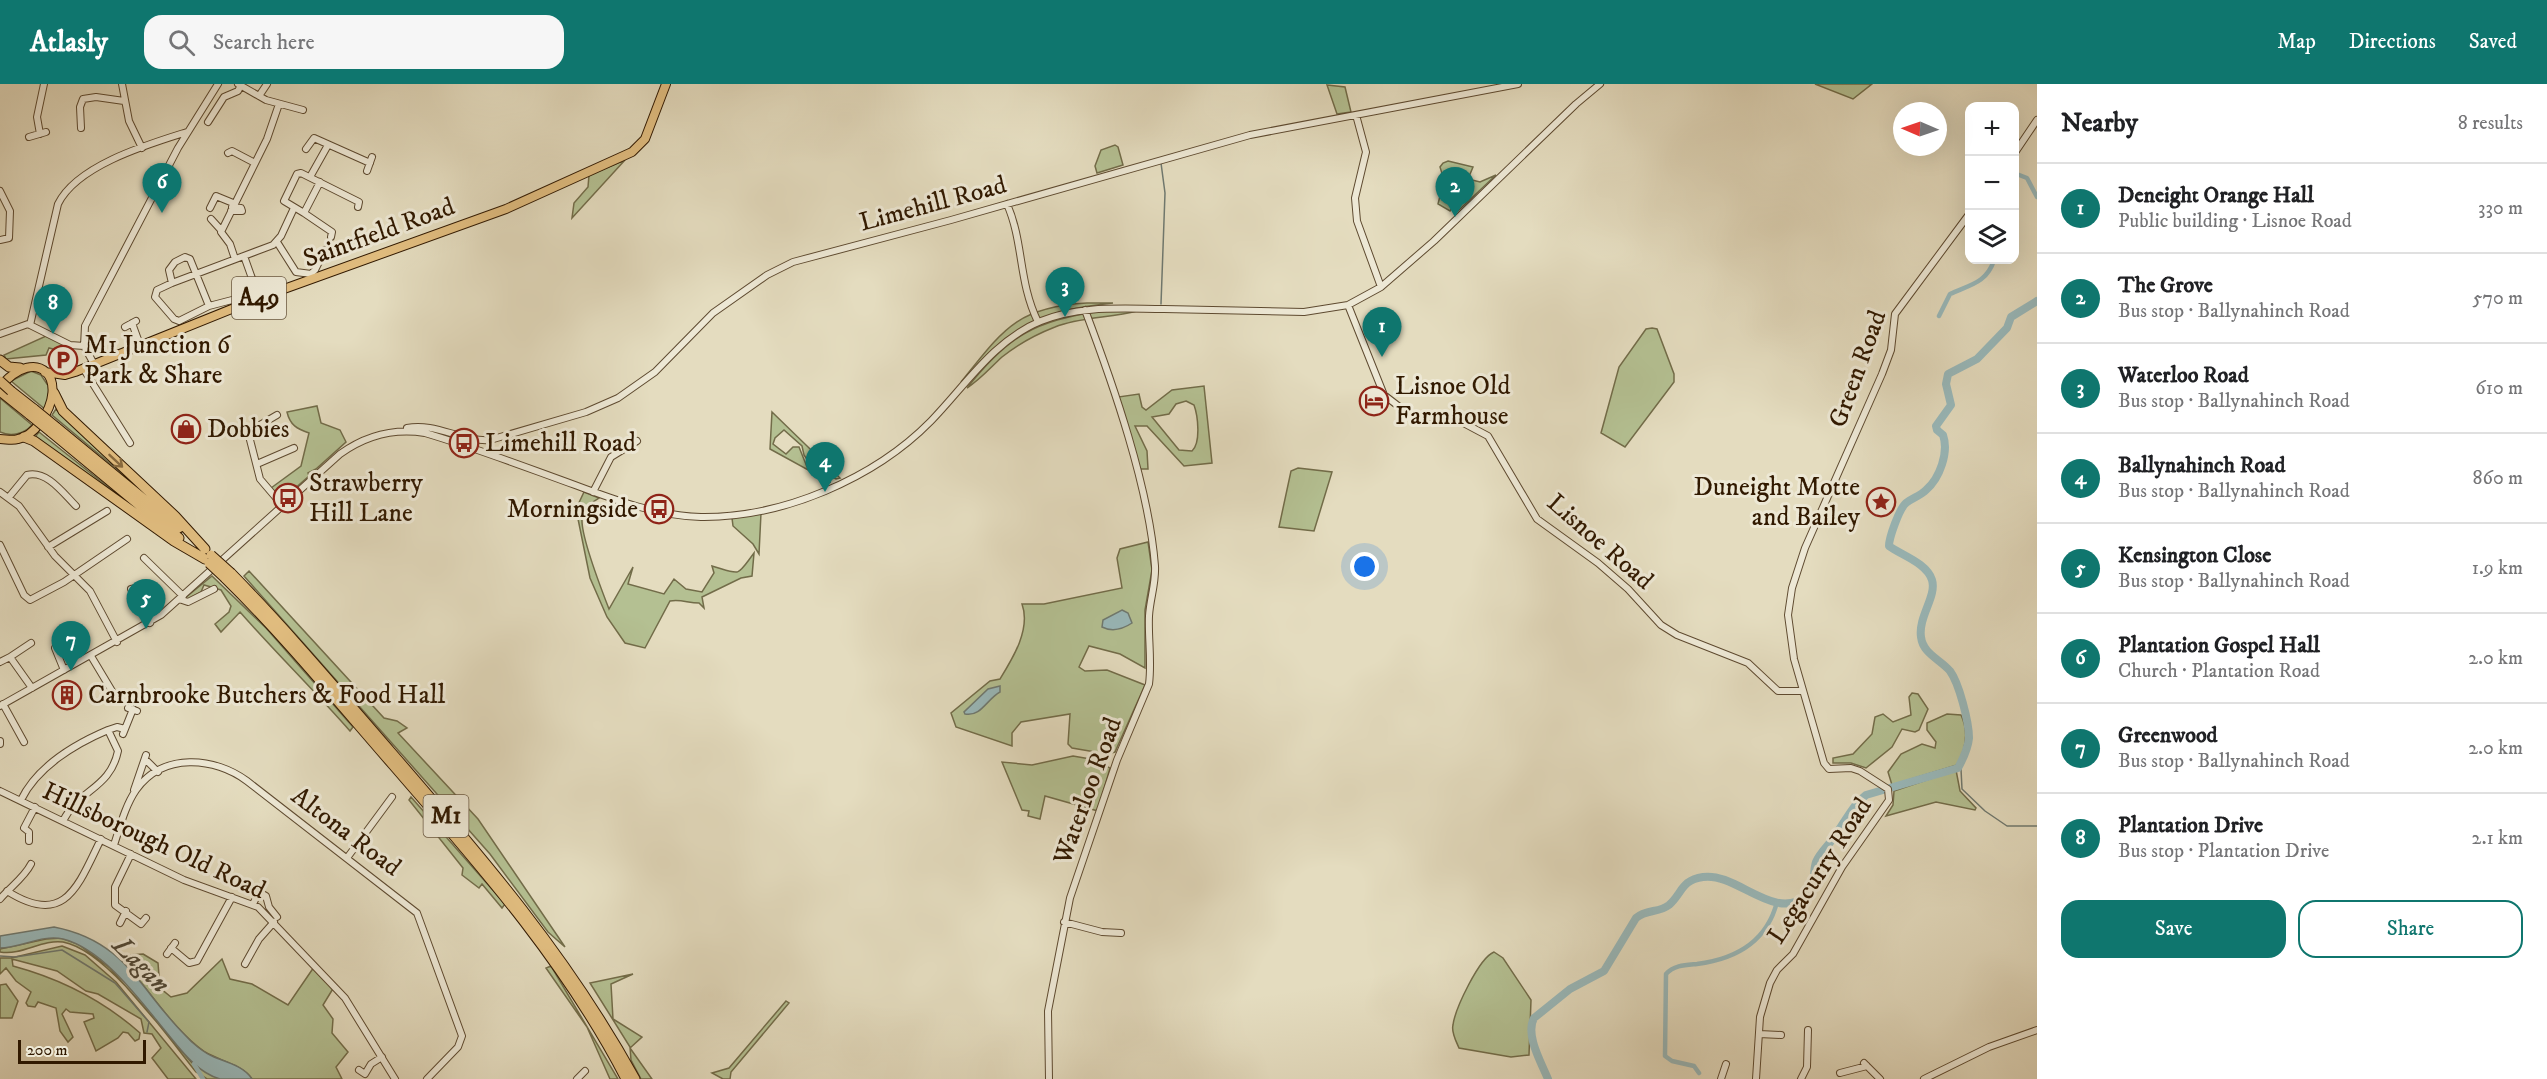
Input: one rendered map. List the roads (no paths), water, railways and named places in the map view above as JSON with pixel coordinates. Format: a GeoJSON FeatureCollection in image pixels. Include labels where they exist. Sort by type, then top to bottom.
{"type":"FeatureCollection","features":[{"type":"Feature","properties":{"kind":"highway"},"geometry":{"type":"LineString","coordinates":[[0,360],[9,367],[20,368]]}},
{"type":"Feature","properties":{"kind":"highway","name":"M1"},"geometry":{"type":"LineString","coordinates":[[0,381],[4,391],[207,556],[282,627],[514,896],[579,985],[635,1079]]}},
{"type":"Feature","properties":{"kind":"highway"},"geometry":{"type":"LineString","coordinates":[[54,390],[63,411],[175,516],[207,556]]}},
{"type":"Feature","properties":{"kind":"highway"},"geometry":{"type":"LineString","coordinates":[[24,437],[34,441],[174,541],[207,556]]}},
{"type":"Feature","properties":{"kind":"highway","name":"M1"},"geometry":{"type":"LineString","coordinates":[[228,576],[496,885],[582,1004],[626,1079]]}},
{"type":"Feature","properties":{"kind":"main road","name":"Saintfield Road"},"geometry":{"type":"LineString","coordinates":[[45,372],[65,375],[259,298],[506,209],[632,152],[640,145],[651,127],[666,84]]}},
{"type":"Feature","properties":{"kind":"main road","name":"A49"},"geometry":{"type":"LineString","coordinates":[[20,368],[32,366],[45,372]]}},
{"type":"Feature","properties":{"kind":"main road"},"geometry":{"type":"LineString","coordinates":[[4,391],[20,368]]}},
{"type":"Feature","properties":{"kind":"main road"},"geometry":{"type":"LineString","coordinates":[[45,372],[54,390]]}},
{"type":"Feature","properties":{"kind":"main road","name":"Saintfield Road"},"geometry":{"type":"LineString","coordinates":[[54,390],[65,375]]}},
{"type":"Feature","properties":{"kind":"main road","name":"A49"},"geometry":{"type":"LineString","coordinates":[[24,437],[36,428],[48,411],[54,390]]}},
{"type":"Feature","properties":{"kind":"main road"},"geometry":{"type":"LineString","coordinates":[[2,438],[24,437]]}},
{"type":"Feature","properties":{"kind":"street"},"geometry":{"type":"LineString","coordinates":[[28,137],[43,133],[37,117],[44,84]]}},
{"type":"Feature","properties":{"kind":"street"},"geometry":{"type":"LineString","coordinates":[[122,84],[129,121],[142,148]]}},
{"type":"Feature","properties":{"kind":"street"},"geometry":{"type":"LineString","coordinates":[[94,364],[84,346],[85,326],[178,148],[218,84]]}},
{"type":"Feature","properties":{"kind":"street"},"geometry":{"type":"LineString","coordinates":[[259,96],[267,84]]}},
{"type":"Feature","properties":{"kind":"street","name":"Limehill Road"},"geometry":{"type":"LineString","coordinates":[[405,431],[409,428],[423,427],[468,439],[490,441],[586,412],[618,398],[655,372],[703,322],[782,266],[1250,135],[1518,84]]}},
{"type":"Feature","properties":{"kind":"street"},"geometry":{"type":"LineString","coordinates":[[24,742],[2,705],[150,622],[346,450],[384,433],[405,431],[452,441],[593,492],[651,509],[700,517],[749,513],[814,494],[872,466],[907,442],[930,422],[998,348],[1038,322],[1086,310],[1304,312],[1348,304],[1381,286],[1434,241],[1600,84]]}},
{"type":"Feature","properties":{"kind":"street"},"geometry":{"type":"LineString","coordinates":[[208,122],[224,97],[238,91],[240,85],[259,96],[298,110]]}},
{"type":"Feature","properties":{"kind":"street"},"geometry":{"type":"LineString","coordinates":[[81,128],[80,107],[83,99],[96,97],[124,101]]}},
{"type":"Feature","properties":{"kind":"street"},"geometry":{"type":"LineString","coordinates":[[235,259],[230,244],[221,235],[221,230],[253,162],[267,139],[279,104]]}},
{"type":"Feature","properties":{"kind":"street"},"geometry":{"type":"LineString","coordinates":[[1356,116],[1366,152],[1356,193],[1357,221],[1381,286]]}},
{"type":"Feature","properties":{"kind":"street"},"geometry":{"type":"LineString","coordinates":[[2019,147],[2037,120]]}},
{"type":"Feature","properties":{"kind":"street"},"geometry":{"type":"LineString","coordinates":[[30,324],[60,200],[89,172],[142,148],[188,132]]}},
{"type":"Feature","properties":{"kind":"street"},"geometry":{"type":"LineString","coordinates":[[306,149],[314,138],[371,160],[367,171]]}},
{"type":"Feature","properties":{"kind":"street"},"geometry":{"type":"LineString","coordinates":[[168,139],[178,148]]}},
{"type":"Feature","properties":{"kind":"street"},"geometry":{"type":"LineString","coordinates":[[310,177],[328,145]]}},
{"type":"Feature","properties":{"kind":"street"},"geometry":{"type":"LineString","coordinates":[[231,151],[253,162]]}},
{"type":"Feature","properties":{"kind":"street"},"geometry":{"type":"LineString","coordinates":[[333,233],[284,201],[297,174],[301,173],[310,177],[360,203]]}},
{"type":"Feature","properties":{"kind":"street"},"geometry":{"type":"LineString","coordinates":[[304,213],[320,182]]}},
{"type":"Feature","properties":{"kind":"street"},"geometry":{"type":"LineString","coordinates":[[0,191],[11,218],[9,238],[0,240]]}},
{"type":"Feature","properties":{"kind":"street"},"geometry":{"type":"LineString","coordinates":[[210,208],[216,196],[232,207]]}},
{"type":"Feature","properties":{"kind":"street"},"geometry":{"type":"LineString","coordinates":[[1007,204],[1015,224],[1021,276],[1038,322]]}},
{"type":"Feature","properties":{"kind":"street"},"geometry":{"type":"LineString","coordinates":[[232,300],[209,306],[179,321],[174,319],[155,297],[157,290],[172,282],[277,242],[294,208]]}},
{"type":"Feature","properties":{"kind":"street"},"geometry":{"type":"LineString","coordinates":[[211,219],[221,230]]}},
{"type":"Feature","properties":{"kind":"street","name":"Green Road"},"geometry":{"type":"LineString","coordinates":[[1803,691],[1794,659],[1788,615],[1792,588],[1805,548],[1882,374],[1891,350],[1895,314],[1965,220]]}},
{"type":"Feature","properties":{"kind":"street"},"geometry":{"type":"LineString","coordinates":[[277,242],[294,274],[311,274],[325,250]]}},
{"type":"Feature","properties":{"kind":"street"},"geometry":{"type":"LineString","coordinates":[[244,256],[259,298]]}},
{"type":"Feature","properties":{"kind":"street"},"geometry":{"type":"LineString","coordinates":[[172,282],[169,270],[175,262],[185,257],[189,259],[209,306]]}},
{"type":"Feature","properties":{"kind":"street","name":"Lisnoe Road"},"geometry":{"type":"LineString","coordinates":[[1348,304],[1384,395],[1406,412],[1417,416],[1456,419],[1488,436],[1537,519],[1598,563],[1628,589],[1661,625],[1677,636],[1748,663],[1778,691],[1803,691]]}},
{"type":"Feature","properties":{"kind":"street","name":"Waterloo Road"},"geometry":{"type":"LineString","coordinates":[[1049,1079],[1046,1031],[1048,1011],[1070,898],[1117,760],[1149,684],[1149,616],[1155,567],[1137,471],[1086,310]]}},
{"type":"Feature","properties":{"kind":"street"},"geometry":{"type":"LineString","coordinates":[[0,334],[30,324],[70,345],[84,346]]}},
{"type":"Feature","properties":{"kind":"street"},"geometry":{"type":"LineString","coordinates":[[131,324],[140,345]]}},
{"type":"Feature","properties":{"kind":"street"},"geometry":{"type":"LineString","coordinates":[[83,368],[128,440],[119,442]]}},
{"type":"Feature","properties":{"kind":"street"},"geometry":{"type":"LineString","coordinates":[[278,415],[248,432],[260,479],[283,506]]}},
{"type":"Feature","properties":{"kind":"street"},"geometry":{"type":"LineString","coordinates":[[593,492],[611,457],[638,441]]}},
{"type":"Feature","properties":{"kind":"street"},"geometry":{"type":"LineString","coordinates":[[257,464],[294,448]]}},
{"type":"Feature","properties":{"kind":"street"},"geometry":{"type":"LineString","coordinates":[[282,454],[285,461]]}},
{"type":"Feature","properties":{"kind":"street"},"geometry":{"type":"LineString","coordinates":[[9,497],[22,478],[32,473],[52,482],[76,506]]}},
{"type":"Feature","properties":{"kind":"street"},"geometry":{"type":"LineString","coordinates":[[0,492],[9,497],[29,518],[48,547],[90,591],[117,642]]}},
{"type":"Feature","properties":{"kind":"street"},"geometry":{"type":"LineString","coordinates":[[48,547],[107,511]]}},
{"type":"Feature","properties":{"kind":"street"},"geometry":{"type":"LineString","coordinates":[[0,545],[28,600],[33,600],[127,539]]}},
{"type":"Feature","properties":{"kind":"street"},"geometry":{"type":"LineString","coordinates":[[144,558],[188,603],[214,589]]}},
{"type":"Feature","properties":{"kind":"street"},"geometry":{"type":"LineString","coordinates":[[136,588],[131,589],[150,622]]}},
{"type":"Feature","properties":{"kind":"street"},"geometry":{"type":"LineString","coordinates":[[64,670],[55,648],[66,630]]}},
{"type":"Feature","properties":{"kind":"street"},"geometry":{"type":"LineString","coordinates":[[0,662],[31,644]]}},
{"type":"Feature","properties":{"kind":"street"},"geometry":{"type":"LineString","coordinates":[[91,656],[117,701]]}},
{"type":"Feature","properties":{"kind":"street"},"geometry":{"type":"LineString","coordinates":[[10,657],[32,688]]}},
{"type":"Feature","properties":{"kind":"street","name":"Legacurry Road"},"geometry":{"type":"LineString","coordinates":[[1756,1079],[1765,994],[1777,970],[1793,954],[1842,867],[1887,804],[1889,795],[1883,784],[1851,768],[1832,770],[1826,767],[1803,691]]}},
{"type":"Feature","properties":{"kind":"street"},"geometry":{"type":"LineString","coordinates":[[21,800],[33,780],[82,741],[117,727],[124,731],[133,709]]}},
{"type":"Feature","properties":{"kind":"street"},"geometry":{"type":"LineString","coordinates":[[63,821],[70,807],[110,774],[118,751],[108,730]]}},
{"type":"Feature","properties":{"kind":"street"},"geometry":{"type":"LineString","coordinates":[[130,802],[146,757],[158,772]]}},
{"type":"Feature","properties":{"kind":"street","name":"Altona Road"},"geometry":{"type":"LineString","coordinates":[[114,845],[130,802],[142,783],[158,772],[195,761],[228,768],[417,912],[460,1031],[460,1045],[427,1079]]}},
{"type":"Feature","properties":{"kind":"street","name":"Hillsborough Old Road"},"geometry":{"type":"LineString","coordinates":[[0,792],[21,800],[195,885],[253,904],[276,915],[351,1005],[382,1057]]}},
{"type":"Feature","properties":{"kind":"street"},"geometry":{"type":"LineString","coordinates":[[347,858],[393,797]]}},
{"type":"Feature","properties":{"kind":"street"},"geometry":{"type":"LineString","coordinates":[[29,841],[29,832],[24,828],[35,807]]}},
{"type":"Feature","properties":{"kind":"street"},"geometry":{"type":"LineString","coordinates":[[7,891],[35,905],[59,903],[77,887],[101,839]]}},
{"type":"Feature","properties":{"kind":"street"},"geometry":{"type":"LineString","coordinates":[[131,854],[115,887],[115,905],[141,924],[146,918]]}},
{"type":"Feature","properties":{"kind":"street"},"geometry":{"type":"LineString","coordinates":[[0,899],[26,874],[31,864]]}},
{"type":"Feature","properties":{"kind":"street"},"geometry":{"type":"LineString","coordinates":[[245,964],[276,915],[266,896],[257,891],[253,904]]}},
{"type":"Feature","properties":{"kind":"street"},"geometry":{"type":"LineString","coordinates":[[171,948],[189,963],[197,962],[232,897]]}},
{"type":"Feature","properties":{"kind":"street"},"geometry":{"type":"LineString","coordinates":[[120,923],[126,911]]}},
{"type":"Feature","properties":{"kind":"street"},"geometry":{"type":"LineString","coordinates":[[1064,922],[1102,932],[1121,933]]}},
{"type":"Feature","properties":{"kind":"street"},"geometry":{"type":"LineString","coordinates":[[1801,1079],[1807,1067],[1808,1030]]}},
{"type":"Feature","properties":{"kind":"street"},"geometry":{"type":"LineString","coordinates":[[1924,1079],[1989,1047],[2037,1030]]}},
{"type":"Feature","properties":{"kind":"street"},"geometry":{"type":"LineString","coordinates":[[1759,1034],[1781,1035]]}},
{"type":"Feature","properties":{"kind":"street"},"geometry":{"type":"LineString","coordinates":[[365,1074],[371,1064],[382,1057],[396,1079]]}},
{"type":"Feature","properties":{"kind":"street"},"geometry":{"type":"LineString","coordinates":[[1721,1079],[1726,1064]]}},
{"type":"Feature","properties":{"kind":"street"},"geometry":{"type":"LineString","coordinates":[[1840,1073],[1866,1065],[1880,1079]]}},
{"type":"Feature","properties":{"kind":"street"},"geometry":{"type":"LineString","coordinates":[[577,1079],[585,1071]]}},
{"type":"Feature","properties":{"kind":"water"},"geometry":{"type":"Polygon","coordinates":[[[1122,610],[1128,613],[1132,623],[1117,629],[1102,627],[1103,620],[1122,610]]]}},
{"type":"Feature","properties":{"kind":"water"},"geometry":{"type":"Polygon","coordinates":[[[1000,686],[1000,692],[980,710],[965,714],[964,712],[988,689],[1000,686]]]}},
{"type":"Feature","properties":{"kind":"water","name":"Lagan"},"geometry":{"type":"Polygon","coordinates":[[[54,927],[98,943],[115,955],[191,1041],[210,1055],[240,1068],[252,1079],[220,1079],[199,1068],[123,981],[109,967],[79,945],[63,939],[47,938],[0,948],[0,936],[54,927]]]}},
{"type":"Feature","properties":{"kind":"waterway"},"geometry":{"type":"LineString","coordinates":[[1161,163],[1165,193],[1161,304]]}},
{"type":"Feature","properties":{"kind":"waterway"},"geometry":{"type":"LineString","coordinates":[[2019,175],[2027,178],[2037,197]]}},
{"type":"Feature","properties":{"kind":"waterway"},"geometry":{"type":"LineString","coordinates":[[1939,316],[1950,294],[1982,278],[1992,264]]}},
{"type":"Feature","properties":{"kind":"waterway"},"geometry":{"type":"LineString","coordinates":[[1548,1079],[1538,1057],[1531,1032],[1534,1018],[1570,989],[1604,971],[1636,918],[1669,905],[1686,884],[1703,877],[1716,877],[1768,900],[1781,903],[1794,902],[1807,896],[1812,889],[1818,858],[1858,802],[1866,795],[1958,768],[1968,746],[1969,738],[1963,703],[1950,671],[1928,652],[1921,637],[1922,622],[1932,593],[1932,580],[1925,569],[1889,546],[1889,542],[1903,506],[1931,485],[1942,464],[1945,442],[1936,426],[1951,405],[1946,384],[1948,374],[1977,359],[2007,328],[2011,317],[2037,301]]}},
{"type":"Feature","properties":{"kind":"waterway"},"geometry":{"type":"LineString","coordinates":[[1958,768],[1961,769],[1962,789],[1985,811],[2007,826],[2037,826]]}},
{"type":"Feature","properties":{"kind":"waterway"},"geometry":{"type":"LineString","coordinates":[[1699,1073],[1694,1066],[1672,1061],[1665,1056],[1666,974],[1680,966],[1725,958],[1748,946],[1766,927],[1777,902]]}},
{"type":"Feature","properties":{"kind":"waterway"},"geometry":{"type":"LineString","coordinates":[[0,956],[15,957],[62,950],[115,983],[149,1022],[147,1032]]}},
{"type":"Feature","properties":{"kind":"waterway"},"geometry":{"type":"LineString","coordinates":[[194,1064],[203,1079]]}},
{"type":"Feature","properties":{"kind":"place","name":"Plantation Gospel Hall"},"geometry":{"type":"Point","coordinates":[162,213]}},
{"type":"Feature","properties":{"kind":"place","name":"The Grove"},"geometry":{"type":"Point","coordinates":[1455,217]}},
{"type":"Feature","properties":{"kind":"place","name":"Waterloo Road"},"geometry":{"type":"Point","coordinates":[1065,317]}},
{"type":"Feature","properties":{"kind":"place","name":"Plantation Drive"},"geometry":{"type":"Point","coordinates":[53,334]}},
{"type":"Feature","properties":{"kind":"place","name":"Deneight Orange Hall"},"geometry":{"type":"Point","coordinates":[1382,357]}},
{"type":"Feature","properties":{"kind":"place","name":"M1 Junction 6 Park & Share"},"geometry":{"type":"Point","coordinates":[63,360]}},
{"type":"Feature","properties":{"kind":"place","name":"Lisnoe Old Farmhouse"},"geometry":{"type":"Point","coordinates":[1374,401]}},
{"type":"Feature","properties":{"kind":"place","name":"Dobbies"},"geometry":{"type":"Point","coordinates":[186,429]}},
{"type":"Feature","properties":{"kind":"place","name":"Limehill Road"},"geometry":{"type":"Point","coordinates":[464,443]}},
{"type":"Feature","properties":{"kind":"place","name":"Ballynahinch Road"},"geometry":{"type":"Point","coordinates":[825,492]}},
{"type":"Feature","properties":{"kind":"place","name":"Strawberry Hill Lane"},"geometry":{"type":"Point","coordinates":[288,498]}},
{"type":"Feature","properties":{"kind":"place","name":"Duneight Motte and Bailey"},"geometry":{"type":"Point","coordinates":[1881,502]}},
{"type":"Feature","properties":{"kind":"place","name":"Morningside"},"geometry":{"type":"Point","coordinates":[659,509]}},
{"type":"Feature","properties":{"kind":"place","name":"Kensington Close"},"geometry":{"type":"Point","coordinates":[146,629]}},
{"type":"Feature","properties":{"kind":"place","name":"Greenwood"},"geometry":{"type":"Point","coordinates":[71,671]}},
{"type":"Feature","properties":{"kind":"place","name":"Carnbrooke Butchers & Food Hall"},"geometry":{"type":"Point","coordinates":[67,695]}}]}
